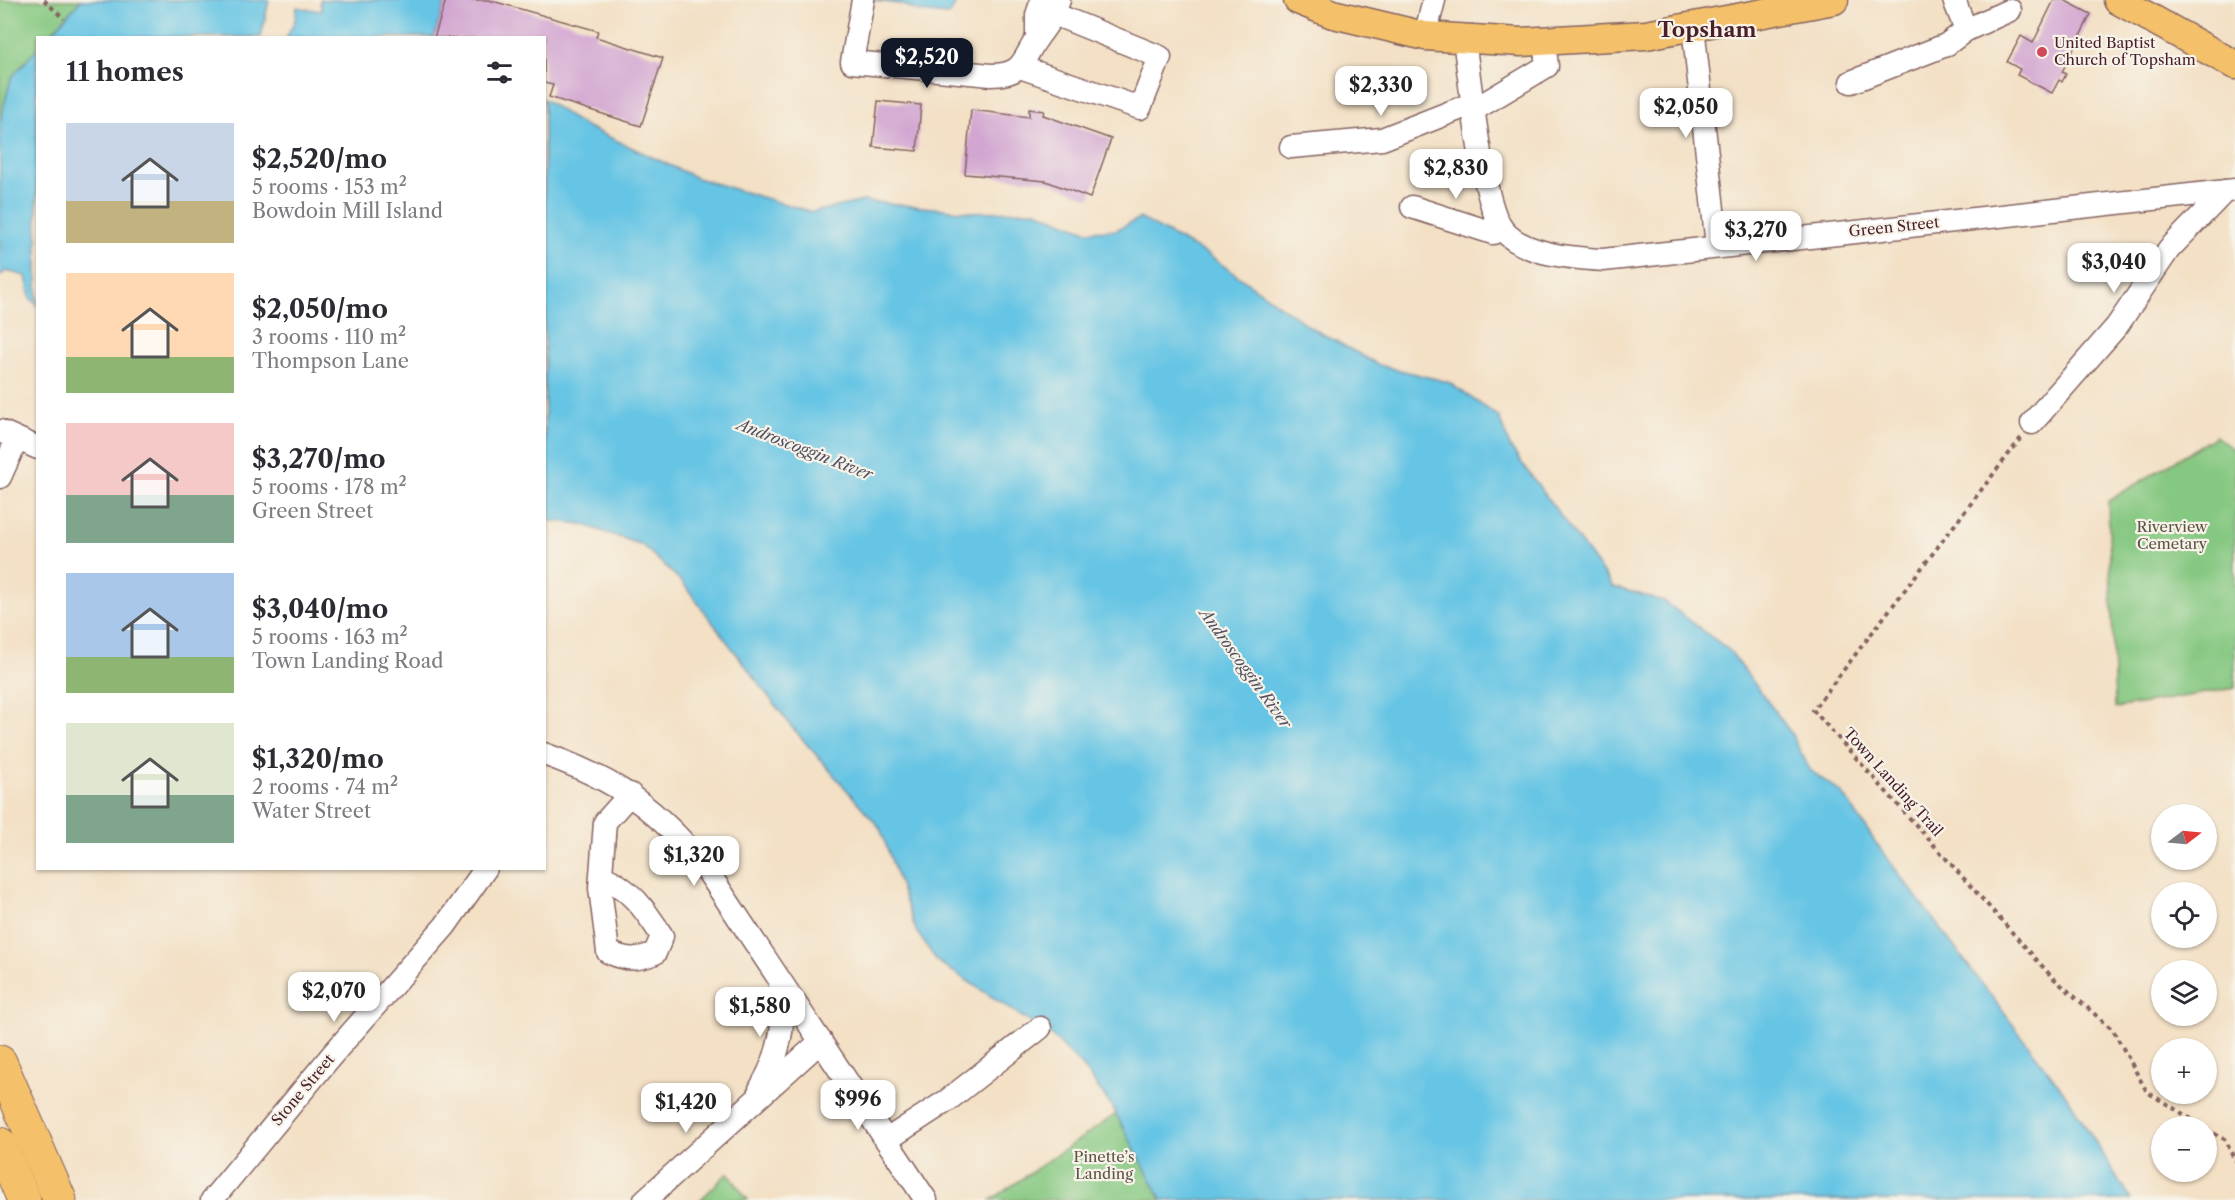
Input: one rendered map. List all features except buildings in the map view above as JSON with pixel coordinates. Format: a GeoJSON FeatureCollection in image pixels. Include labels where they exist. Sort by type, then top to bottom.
{"type":"FeatureCollection","features":[{"type":"Feature","properties":{"kind":"highway"},"geometry":{"type":"LineString","coordinates":[[0,1062],[60,1200]]}},
{"type":"Feature","properties":{"kind":"highway"},"geometry":{"type":"LineString","coordinates":[[0,1144],[24,1200]]}},
{"type":"Feature","properties":{"kind":"main road"},"geometry":{"type":"LineString","coordinates":[[1298,0],[1334,14],[1425,36],[1464,40],[1544,42],[1646,35],[1694,26],[1728,10],[1834,0]]}},
{"type":"Feature","properties":{"kind":"main road"},"geometry":{"type":"LineString","coordinates":[[2118,0],[2235,65]]}},
{"type":"Feature","properties":{"kind":"street"},"geometry":{"type":"LineString","coordinates":[[1425,36],[1434,0]]}},
{"type":"Feature","properties":{"kind":"street"},"geometry":{"type":"LineString","coordinates":[[1954,0],[1966,30]]}},
{"type":"Feature","properties":{"kind":"street"},"geometry":{"type":"LineString","coordinates":[[862,9],[852,62],[1004,75],[1020,67],[1037,38],[1048,26],[1052,5],[1160,57],[1140,108],[1020,67]]}},
{"type":"Feature","properties":{"kind":"street"},"geometry":{"type":"LineString","coordinates":[[1851,82],[1946,45],[1966,30],[2010,10]]}},
{"type":"Feature","properties":{"kind":"street"},"geometry":{"type":"LineString","coordinates":[[1694,26],[1718,246]]}},
{"type":"Feature","properties":{"kind":"street"},"geometry":{"type":"LineString","coordinates":[[1412,207],[1493,233],[1502,229],[1490,200],[1464,40]]}},
{"type":"Feature","properties":{"kind":"street"},"geometry":{"type":"LineString","coordinates":[[1292,147],[1382,139],[1475,106],[1547,66],[1544,42]]}},
{"type":"Feature","properties":{"kind":"street"},"geometry":{"type":"LineString","coordinates":[[2032,423],[2117,326],[2169,249],[2230,191]]}},
{"type":"Feature","properties":{"kind":"street","name":"Green Street"},"geometry":{"type":"LineString","coordinates":[[1502,229],[1513,238],[1556,256],[1603,260],[2230,191]]}},
{"type":"Feature","properties":{"kind":"street"},"geometry":{"type":"LineString","coordinates":[[0,477],[18,439]]}},
{"type":"Feature","properties":{"kind":"street"},"geometry":{"type":"LineString","coordinates":[[546,756],[596,775],[630,794],[659,816],[706,869],[888,1139],[926,1200]]}},
{"type":"Feature","properties":{"kind":"street"},"geometry":{"type":"LineString","coordinates":[[601,876],[605,822],[630,794]]}},
{"type":"Feature","properties":{"kind":"street","name":"Stone Street"},"geometry":{"type":"LineString","coordinates":[[212,1200],[332,1055],[445,926],[485,870]]}},
{"type":"Feature","properties":{"kind":"street"},"geometry":{"type":"LineString","coordinates":[[755,1098],[771,1071],[779,1048],[784,1016],[778,979]]}},
{"type":"Feature","properties":{"kind":"street"},"geometry":{"type":"LineString","coordinates":[[888,1139],[948,1100],[1040,1028]]}},
{"type":"Feature","properties":{"kind":"street"},"geometry":{"type":"LineString","coordinates":[[645,1200],[755,1098],[821,1041]]}},
{"type":"Feature","properties":{"kind":"path"},"geometry":{"type":"LineString","coordinates":[[44,0],[64,19]]}},
{"type":"Feature","properties":{"kind":"path","name":"Town Landing Trail"},"geometry":{"type":"LineString","coordinates":[[2032,423],[1813,710],[2052,977],[2113,1030],[2147,1092],[2186,1116]]}},
{"type":"Feature","properties":{"kind":"path","name":"Town Landing Trail"},"geometry":{"type":"LineString","coordinates":[[2217,1135],[2226,1140],[2235,1161]]}},
{"type":"Feature","properties":{"kind":"green space"},"geometry":{"type":"Polygon","coordinates":[[[0,0],[81,0],[49,36],[36,36],[36,50],[11,78],[0,122],[0,0]]]}},
{"type":"Feature","properties":{"kind":"green space","name":"Riverview Cemetary"},"geometry":{"type":"Polygon","coordinates":[[[2216,436],[2235,451],[2235,688],[2115,708],[2108,501],[2216,436]]]}},
{"type":"Feature","properties":{"kind":"green space","name":"Pinette’s Landing"},"geometry":{"type":"Polygon","coordinates":[[[1116,1114],[1162,1200],[991,1200],[1116,1114]]]}},
{"type":"Feature","properties":{"kind":"green space"},"geometry":{"type":"Polygon","coordinates":[[[728,1173],[748,1200],[700,1200],[728,1173]]]}},
{"type":"Feature","properties":{"kind":"water"},"geometry":{"type":"Polygon","coordinates":[[[81,0],[269,0],[261,36],[49,36],[81,0]]]}},
{"type":"Feature","properties":{"kind":"water"},"geometry":{"type":"Polygon","coordinates":[[[320,0],[446,0],[434,36],[287,36],[295,21],[297,7],[321,11],[320,0]]]}},
{"type":"Feature","properties":{"kind":"water"},"geometry":{"type":"Polygon","coordinates":[[[870,0],[956,0],[956,2],[950,14],[947,15],[921,12],[900,4],[870,0]]]}},
{"type":"Feature","properties":{"kind":"water"},"geometry":{"type":"Polygon","coordinates":[[[36,50],[36,304],[30,298],[26,276],[6,271],[0,276],[0,122],[11,78],[36,50]]]}},
{"type":"Feature","properties":{"kind":"water","name":"Androscoggin River"},"geometry":{"type":"Polygon","coordinates":[[[546,100],[581,124],[697,178],[812,212],[864,201],[971,212],[1036,211],[1086,231],[1116,230],[1140,218],[1208,255],[1310,327],[1379,365],[1448,382],[1499,417],[1510,447],[1613,587],[1664,601],[1730,651],[1791,733],[1810,770],[1843,794],[1878,846],[2069,1099],[2131,1200],[1162,1200],[1111,1105],[1083,1067],[1053,1037],[937,961],[916,931],[880,828],[791,726],[682,582],[642,545],[582,524],[546,520],[546,100]]]}},
{"type":"Feature","properties":{"kind":"place","name":"United Baptist Church of Topsham"},"geometry":{"type":"Point","coordinates":[2042,52]}},
{"type":"Feature","properties":{"kind":"district","name":"Topsham"},"geometry":{"type":"Point","coordinates":[1707,30]}}]}
